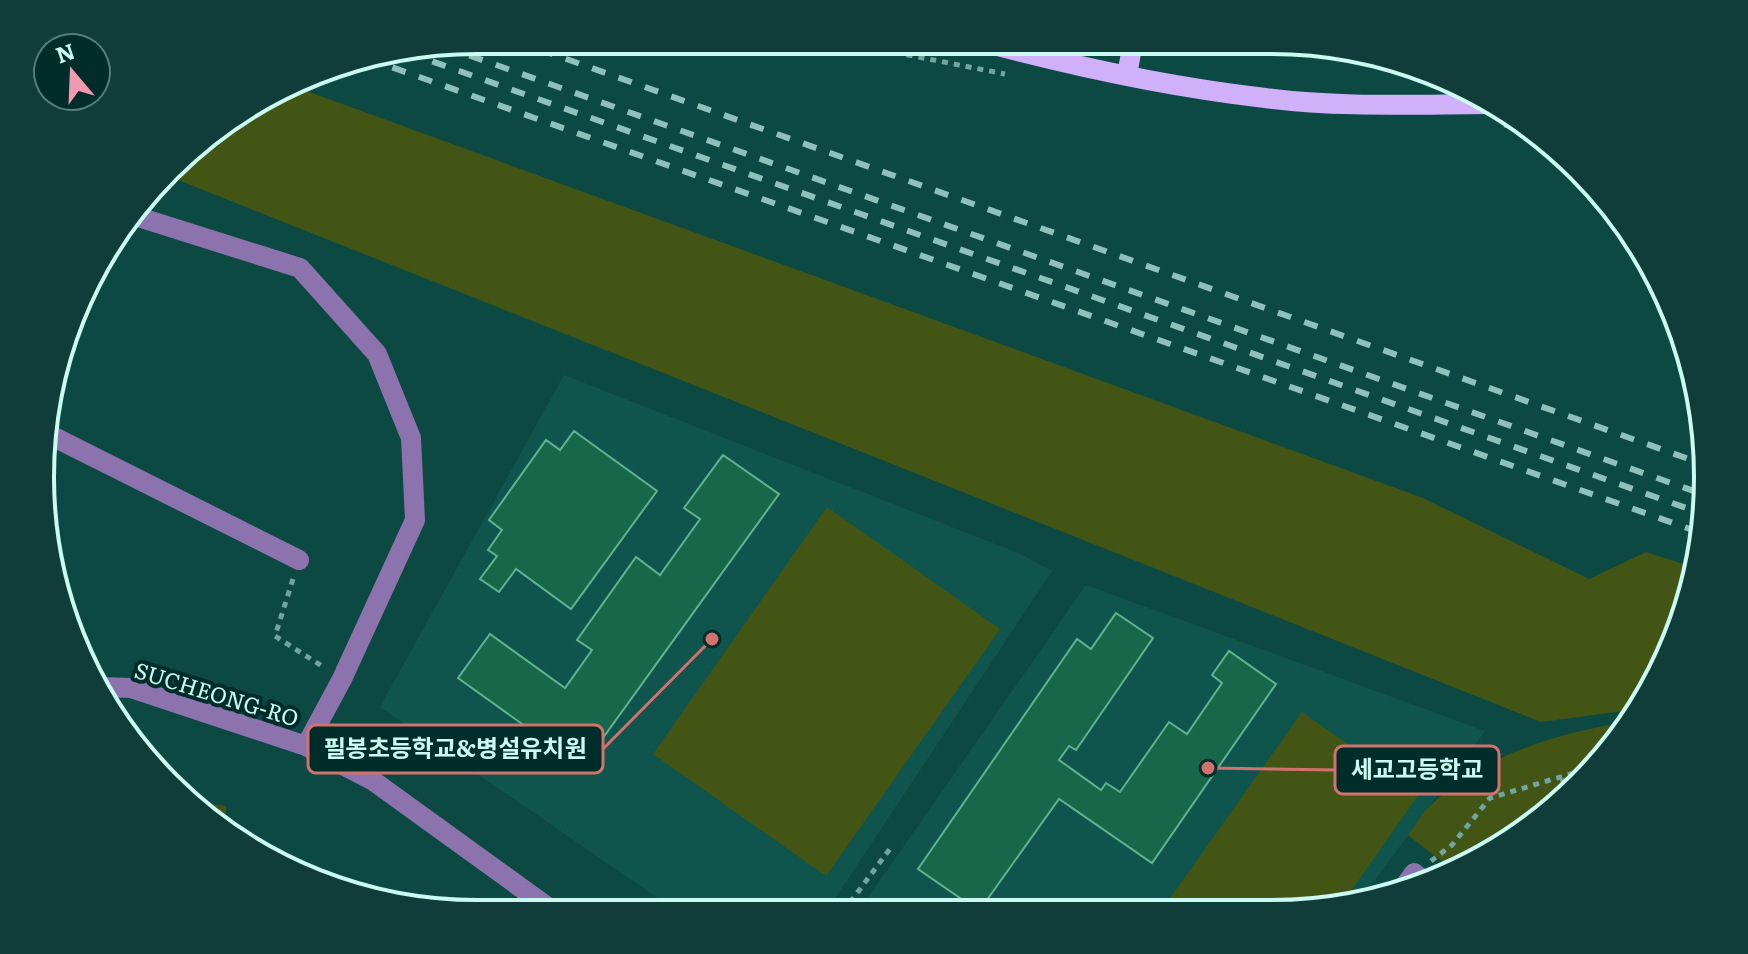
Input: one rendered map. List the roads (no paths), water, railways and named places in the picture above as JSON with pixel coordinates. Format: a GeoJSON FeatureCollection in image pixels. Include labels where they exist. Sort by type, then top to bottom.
{"type":"FeatureCollection","features":[{"type":"Feature","properties":{"kind":"main road"},"geometry":{"type":"LineString","coordinates":[[1034,54],[1127,76],[1266,99],[1367,105],[1470,104]]}},
{"type":"Feature","properties":{"kind":"main road"},"geometry":{"type":"LineString","coordinates":[[1127,76],[1131,54]]}},
{"type":"Feature","properties":{"kind":"street"},"geometry":{"type":"LineString","coordinates":[[142,218],[300,268],[377,354],[411,438],[415,520],[342,679],[306,746]]}},
{"type":"Feature","properties":{"kind":"street"},"geometry":{"type":"LineString","coordinates":[[56,438],[299,560]]}},
{"type":"Feature","properties":{"kind":"street","name":"SUCHEONG-RO"},"geometry":{"type":"LineString","coordinates":[[111,687],[131,688],[306,746],[372,780],[538,900]]}},
{"type":"Feature","properties":{"kind":"railway"},"geometry":{"type":"LineString","coordinates":[[467,54],[1694,491]]}},
{"type":"Feature","properties":{"kind":"railway"},"geometry":{"type":"LineString","coordinates":[[552,54],[1693,461]]}},
{"type":"Feature","properties":{"kind":"railway"},"geometry":{"type":"LineString","coordinates":[[423,58],[1692,510]]}},
{"type":"Feature","properties":{"kind":"railway"},"geometry":{"type":"LineString","coordinates":[[384,64],[1690,529]]}},
{"type":"Feature","properties":{"kind":"place","name":"필봉초등학교&병설유치원"},"geometry":{"type":"Point","coordinates":[712,639]}},
{"type":"Feature","properties":{"kind":"place","name":"세교고등학교"},"geometry":{"type":"Point","coordinates":[1208,768]}}]}
